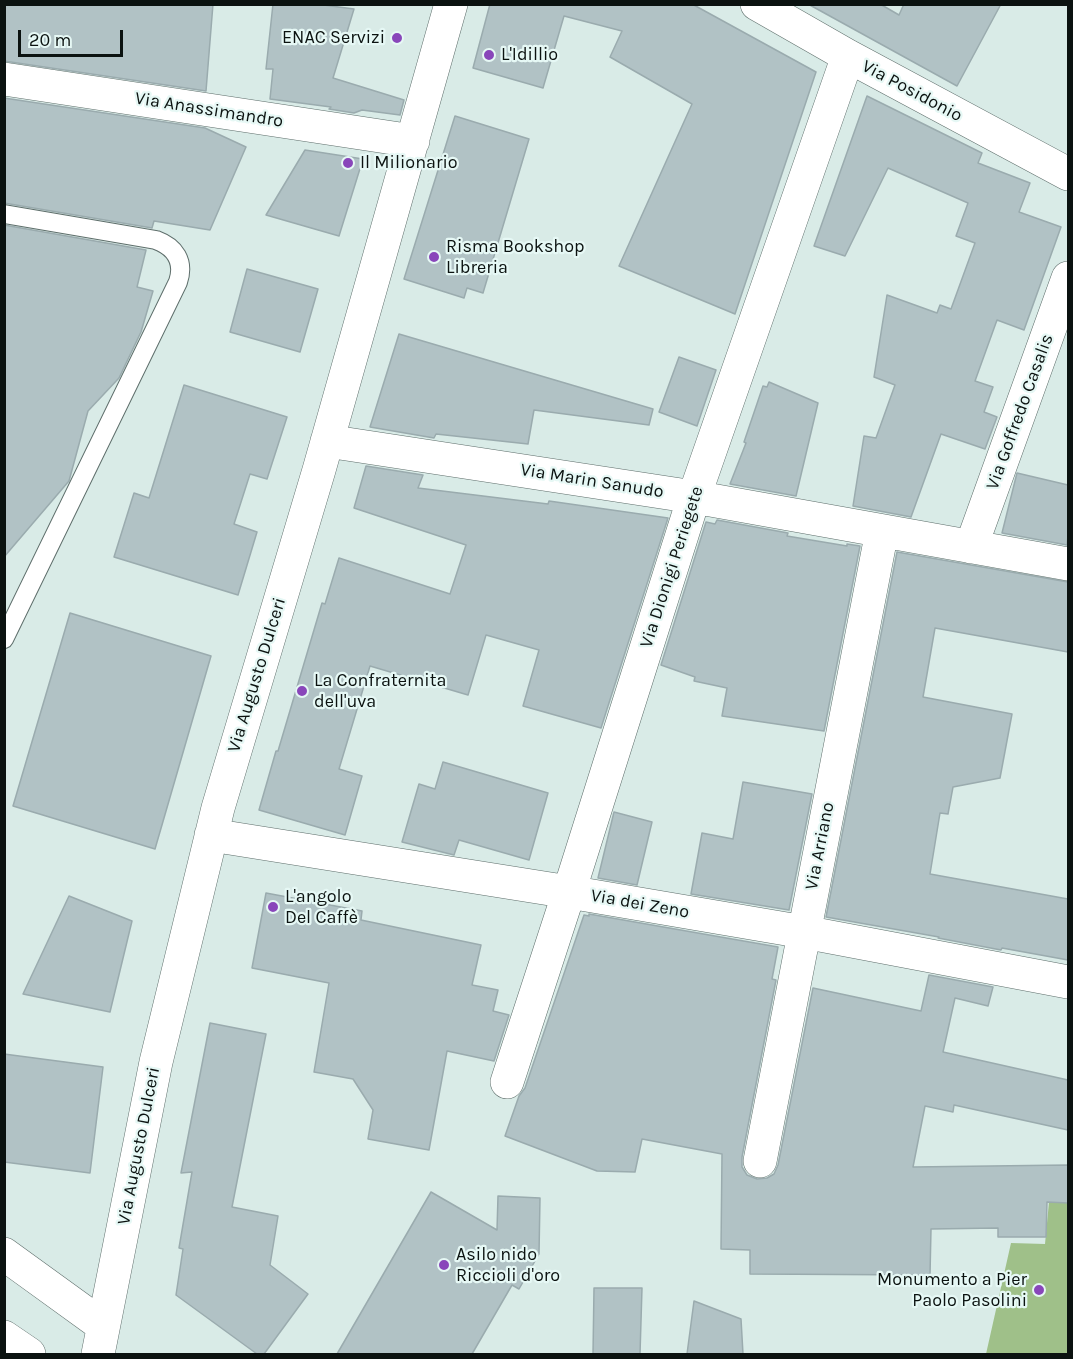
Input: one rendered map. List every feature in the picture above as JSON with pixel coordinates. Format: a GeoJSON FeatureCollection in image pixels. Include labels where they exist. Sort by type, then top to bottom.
{"type":"FeatureCollection","features":[{"type":"Feature","properties":{"kind":"street","name":"Via Augusto Dulceri"},"geometry":{"type":"LineString","coordinates":[[100,1340],[156,1062],[211,835],[327,441],[451,4]]}},
{"type":"Feature","properties":{"kind":"street","name":"Via Posidonio"},"geometry":{"type":"LineString","coordinates":[[757,4],[848,56],[1068,174]]}},
{"type":"Feature","properties":{"kind":"street","name":"Via Dionigi Periegete"},"geometry":{"type":"LineString","coordinates":[[507,1082],[694,497],[848,56]]}},
{"type":"Feature","properties":{"kind":"street","name":"Via Anassimandro"},"geometry":{"type":"LineString","coordinates":[[4,79],[413,141]]}},
{"type":"Feature","properties":{"kind":"street","name":"Via Goffredo Casalis"},"geometry":{"type":"LineString","coordinates":[[971,547],[1068,278]]}},
{"type":"Feature","properties":{"kind":"street","name":"Via Marin Sanudo"},"geometry":{"type":"LineString","coordinates":[[327,441],[694,497],[1068,564]]}},
{"type":"Feature","properties":{"kind":"street","name":"Via Arriano"},"geometry":{"type":"LineString","coordinates":[[760,1161],[882,531]]}},
{"type":"Feature","properties":{"kind":"street","name":"Via dei Zeno"},"geometry":{"type":"LineString","coordinates":[[211,835],[804,932],[1068,982]]}},
{"type":"Feature","properties":{"kind":"street"},"geometry":{"type":"LineString","coordinates":[[4,1254],[100,1340]]}},
{"type":"Feature","properties":{"kind":"street"},"geometry":{"type":"LineString","coordinates":[[4,1337],[29,1354]]}},
{"type":"Feature","properties":{"kind":"lane"},"geometry":{"type":"LineString","coordinates":[[4,214],[147,238],[164,243],[178,256],[180,270],[178,282],[4,639]]}},
{"type":"Feature","properties":{"kind":"green space"},"geometry":{"type":"Polygon","coordinates":[[[1049,1202],[1068,1202],[1068,1354],[986,1354],[1011,1243],[1045,1244],[1049,1202]]]}},
{"type":"Feature","properties":{"kind":"building"},"geometry":{"type":"Polygon","coordinates":[[[4,4],[213,4],[206,91],[4,61],[4,4]]]}},
{"type":"Feature","properties":{"kind":"building"},"geometry":{"type":"Polygon","coordinates":[[[273,4],[316,4],[354,9],[333,78],[404,100],[400,115],[362,110],[354,113],[329,109],[331,107],[270,99],[273,69],[266,69],[273,4]]]}},
{"type":"Feature","properties":{"kind":"building"},"geometry":{"type":"Polygon","coordinates":[[[490,4],[692,4],[816,72],[735,314],[619,266],[692,104],[610,57],[622,31],[564,16],[543,88],[473,68],[490,4]]]}},
{"type":"Feature","properties":{"kind":"building"},"geometry":{"type":"Polygon","coordinates":[[[808,4],[880,4],[899,15],[904,4],[1001,4],[957,86],[808,4]]]}},
{"type":"Feature","properties":{"kind":"building"},"geometry":{"type":"Polygon","coordinates":[[[867,96],[982,153],[978,163],[1030,183],[1019,212],[1061,227],[1024,330],[997,320],[975,381],[993,387],[984,412],[997,417],[985,449],[941,434],[911,517],[853,506],[864,436],[876,438],[895,385],[874,377],[887,295],[937,313],[940,305],[951,309],[975,243],[956,236],[968,203],[888,168],[845,256],[814,246],[867,96]]]}},
{"type":"Feature","properties":{"kind":"building"},"geometry":{"type":"Polygon","coordinates":[[[4,98],[205,128],[246,147],[210,230],[154,221],[152,228],[4,203],[4,98]]]}},
{"type":"Feature","properties":{"kind":"building"},"geometry":{"type":"Polygon","coordinates":[[[455,116],[529,139],[483,293],[467,288],[464,298],[404,279],[455,116]]]}},
{"type":"Feature","properties":{"kind":"building"},"geometry":{"type":"Polygon","coordinates":[[[305,150],[363,159],[339,236],[266,215],[305,150]]]}},
{"type":"Feature","properties":{"kind":"building"},"geometry":{"type":"Polygon","coordinates":[[[4,225],[146,250],[137,287],[153,291],[141,332],[119,378],[88,411],[69,481],[4,557],[4,225]]]}},
{"type":"Feature","properties":{"kind":"building"},"geometry":{"type":"Polygon","coordinates":[[[247,269],[318,289],[300,352],[230,332],[247,269]]]}},
{"type":"Feature","properties":{"kind":"building"},"geometry":{"type":"Polygon","coordinates":[[[399,334],[653,409],[649,425],[534,410],[528,444],[436,434],[434,438],[370,427],[399,334]]]}},
{"type":"Feature","properties":{"kind":"building"},"geometry":{"type":"Polygon","coordinates":[[[679,357],[716,370],[697,426],[659,412],[679,357]]]}},
{"type":"Feature","properties":{"kind":"building"},"geometry":{"type":"Polygon","coordinates":[[[769,382],[818,403],[796,496],[730,484],[746,443],[744,442],[763,386],[767,387],[769,382]]]}},
{"type":"Feature","properties":{"kind":"building"},"geometry":{"type":"Polygon","coordinates":[[[184,385],[287,417],[267,479],[250,474],[234,524],[257,532],[238,595],[114,557],[134,493],[149,498],[184,385]]]}},
{"type":"Feature","properties":{"kind":"building"},"geometry":{"type":"Polygon","coordinates":[[[366,466],[423,475],[418,488],[548,504],[549,501],[668,518],[601,728],[523,706],[539,650],[486,635],[468,695],[370,666],[339,769],[362,776],[345,835],[259,810],[322,603],[325,604],[339,558],[450,594],[466,545],[354,508],[366,466]]]}},
{"type":"Feature","properties":{"kind":"building"},"geometry":{"type":"Polygon","coordinates":[[[1017,473],[1068,485],[1067,545],[1002,533],[1017,473]]]}},
{"type":"Feature","properties":{"kind":"building"},"geometry":{"type":"Polygon","coordinates":[[[717,520],[788,533],[787,536],[860,546],[824,731],[722,716],[727,688],[694,681],[695,677],[661,665],[706,522],[715,524],[717,520]]]}},
{"type":"Feature","properties":{"kind":"building"},"geometry":{"type":"Polygon","coordinates":[[[897,552],[1068,582],[1068,652],[935,628],[923,697],[1012,714],[1000,778],[953,787],[948,814],[940,813],[930,874],[1068,899],[1068,960],[1002,948],[1001,950],[826,917],[897,552]]]}},
{"type":"Feature","properties":{"kind":"building"},"geometry":{"type":"Polygon","coordinates":[[[70,613],[211,656],[155,849],[13,806],[70,613]]]}},
{"type":"Feature","properties":{"kind":"building"},"geometry":{"type":"Polygon","coordinates":[[[443,762],[548,793],[529,860],[459,840],[454,855],[402,842],[419,784],[435,789],[443,762]]]}},
{"type":"Feature","properties":{"kind":"building"},"geometry":{"type":"Polygon","coordinates":[[[743,782],[812,794],[789,910],[691,894],[702,833],[733,839],[743,782]]]}},
{"type":"Feature","properties":{"kind":"building"},"geometry":{"type":"Polygon","coordinates":[[[614,812],[652,822],[637,885],[598,878],[614,812]]]}},
{"type":"Feature","properties":{"kind":"building"},"geometry":{"type":"Polygon","coordinates":[[[266,893],[362,911],[361,920],[481,945],[472,985],[498,990],[493,1011],[509,1015],[494,1061],[447,1051],[429,1150],[368,1139],[373,1110],[353,1079],[314,1072],[329,983],[252,968],[266,893]]]}},
{"type":"Feature","properties":{"kind":"building"},"geometry":{"type":"Polygon","coordinates":[[[69,896],[132,921],[110,1012],[23,994],[69,896]]]}},
{"type":"Feature","properties":{"kind":"building"},"geometry":{"type":"Polygon","coordinates":[[[589,914],[778,947],[772,979],[776,980],[742,1157],[742,1167],[747,1175],[757,1179],[767,1178],[774,1174],[778,1165],[813,988],[921,1011],[929,975],[993,987],[988,1006],[955,998],[943,1052],[1068,1080],[1068,1130],[954,1105],[953,1112],[925,1106],[913,1167],[1068,1165],[1068,1203],[1047,1202],[1046,1237],[998,1237],[998,1228],[931,1229],[930,1275],[750,1274],[750,1250],[721,1249],[722,1154],[642,1139],[635,1172],[597,1171],[505,1136],[519,1096],[525,1088],[584,915],[589,916],[589,914]]]}},
{"type":"Feature","properties":{"kind":"building"},"geometry":{"type":"Polygon","coordinates":[[[210,1023],[266,1034],[232,1207],[278,1216],[270,1265],[308,1294],[264,1354],[257,1354],[176,1295],[183,1249],[179,1248],[192,1172],[181,1173],[210,1023]]]}},
{"type":"Feature","properties":{"kind":"building"},"geometry":{"type":"Polygon","coordinates":[[[4,1054],[103,1067],[90,1173],[4,1162],[4,1054]]]}},
{"type":"Feature","properties":{"kind":"building"},"geometry":{"type":"Polygon","coordinates":[[[431,1192],[497,1230],[498,1196],[540,1198],[539,1254],[519,1289],[512,1285],[472,1354],[337,1354],[431,1192]]]}},
{"type":"Feature","properties":{"kind":"building"},"geometry":{"type":"Polygon","coordinates":[[[594,1288],[642,1288],[640,1354],[593,1354],[594,1288]]]}},
{"type":"Feature","properties":{"kind":"building"},"geometry":{"type":"Polygon","coordinates":[[[694,1301],[741,1319],[743,1354],[687,1354],[694,1301]]]}},
{"type":"Feature","properties":{"kind":"place","name":"ENAC Servizi"},"geometry":{"type":"Point","coordinates":[397,38]}},
{"type":"Feature","properties":{"kind":"place","name":"L'Idillio"},"geometry":{"type":"Point","coordinates":[489,55]}},
{"type":"Feature","properties":{"kind":"place","name":"Il Milionario"},"geometry":{"type":"Point","coordinates":[348,163]}},
{"type":"Feature","properties":{"kind":"place","name":"Risma Bookshop Libreria"},"geometry":{"type":"Point","coordinates":[434,257]}},
{"type":"Feature","properties":{"kind":"place","name":"La Confraternita dell'uva"},"geometry":{"type":"Point","coordinates":[302,691]}},
{"type":"Feature","properties":{"kind":"place","name":"L'angolo Del Caffè"},"geometry":{"type":"Point","coordinates":[273,907]}},
{"type":"Feature","properties":{"kind":"place","name":"Asilo nido Riccioli d'oro"},"geometry":{"type":"Point","coordinates":[444,1265]}},
{"type":"Feature","properties":{"kind":"place","name":"Monumento a Pier Paolo Pasolini"},"geometry":{"type":"Point","coordinates":[1039,1290]}}]}
